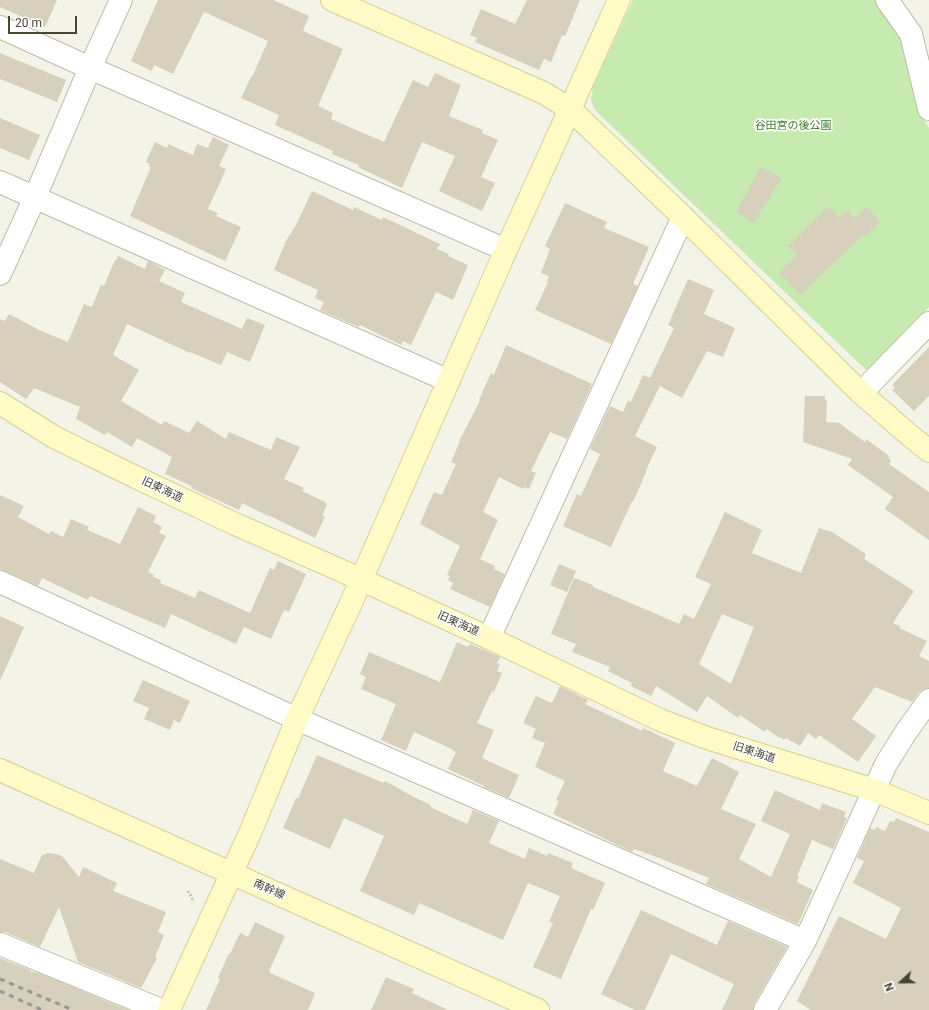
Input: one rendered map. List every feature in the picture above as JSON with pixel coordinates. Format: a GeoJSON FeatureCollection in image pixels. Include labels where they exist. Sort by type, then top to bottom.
{"type":"FeatureCollection","features":[{"type":"Feature","properties":{"kind":"street"},"geometry":{"type":"LineString","coordinates":[[0,274],[120,0]]}},
{"type":"Feature","properties":{"kind":"street"},"geometry":{"type":"LineString","coordinates":[[332,0],[544,93],[570,109],[861,392],[929,451]]}},
{"type":"Feature","properties":{"kind":"street"},"geometry":{"type":"LineString","coordinates":[[169,1010],[253,826],[297,719],[348,610],[506,250],[619,0]]}},
{"type":"Feature","properties":{"kind":"street"},"geometry":{"type":"LineString","coordinates":[[887,0],[911,34],[929,109]]}},
{"type":"Feature","properties":{"kind":"street"},"geometry":{"type":"LineString","coordinates":[[0,28],[506,250]]}},
{"type":"Feature","properties":{"kind":"street"},"geometry":{"type":"LineString","coordinates":[[0,182],[448,381]]}},
{"type":"Feature","properties":{"kind":"street"},"geometry":{"type":"LineString","coordinates":[[489,638],[682,217]]}},
{"type":"Feature","properties":{"kind":"street"},"geometry":{"type":"LineString","coordinates":[[861,392],[929,323]]}},
{"type":"Feature","properties":{"kind":"street","name":"旧東海道"},"geometry":{"type":"LineString","coordinates":[[0,403],[54,437],[127,474],[489,638],[660,720],[707,738],[874,790],[929,813]]}},
{"type":"Feature","properties":{"kind":"street"},"geometry":{"type":"LineString","coordinates":[[0,582],[297,719],[805,941]]}},
{"type":"Feature","properties":{"kind":"street"},"geometry":{"type":"LineString","coordinates":[[765,1010],[805,941],[886,764],[906,732],[929,700]]}},
{"type":"Feature","properties":{"kind":"street","name":"南幹線"},"geometry":{"type":"LineString","coordinates":[[0,770],[538,1010]]}},
{"type":"Feature","properties":{"kind":"street"},"geometry":{"type":"LineString","coordinates":[[0,944],[162,1010]]}},
{"type":"Feature","properties":{"kind":"green space","name":"谷田宮の後公園"},"geometry":{"type":"Polygon","coordinates":[[[633,0],[878,0],[906,44],[919,110],[929,128],[929,307],[872,368],[866,370],[595,110],[591,100],[593,87],[633,0]]]}},
{"type":"Feature","properties":{"kind":"building"},"geometry":{"type":"Polygon","coordinates":[[[0,0],[57,0],[45,27],[0,7],[0,0]]]}},
{"type":"Feature","properties":{"kind":"building"},"geometry":{"type":"Polygon","coordinates":[[[158,0],[273,0],[309,16],[303,31],[343,49],[318,106],[333,113],[331,119],[384,142],[413,80],[428,87],[435,73],[461,85],[449,116],[483,130],[482,133],[498,140],[481,177],[495,183],[482,211],[439,191],[455,156],[422,142],[402,188],[358,167],[359,165],[332,154],[333,151],[275,125],[279,115],[241,98],[268,41],[204,12],[173,74],[154,65],[152,71],[131,61],[158,0]]]}},
{"type":"Feature","properties":{"kind":"building"},"geometry":{"type":"Polygon","coordinates":[[[527,0],[580,0],[565,36],[562,35],[551,62],[544,59],[539,70],[475,42],[477,38],[470,35],[481,9],[515,24],[527,0]]]}},
{"type":"Feature","properties":{"kind":"building"},"geometry":{"type":"Polygon","coordinates":[[[0,53],[66,80],[57,102],[0,79],[0,53]]]}},
{"type":"Feature","properties":{"kind":"building"},"geometry":{"type":"Polygon","coordinates":[[[0,118],[40,135],[29,160],[0,148],[0,118]]]}},
{"type":"Feature","properties":{"kind":"building"},"geometry":{"type":"Polygon","coordinates":[[[213,137],[229,145],[219,166],[226,169],[208,209],[218,213],[216,216],[241,227],[225,261],[130,216],[151,167],[148,166],[150,164],[146,162],[155,142],[167,148],[168,144],[193,155],[197,144],[208,148],[213,137]]]}},
{"type":"Feature","properties":{"kind":"building"},"geometry":{"type":"Polygon","coordinates":[[[761,167],[781,178],[754,223],[736,212],[761,167]]]}},
{"type":"Feature","properties":{"kind":"building"},"geometry":{"type":"Polygon","coordinates":[[[312,191],[353,210],[354,207],[382,220],[383,217],[440,244],[437,249],[468,265],[453,300],[436,292],[411,345],[403,341],[401,345],[360,325],[359,327],[320,310],[324,302],[315,298],[318,290],[274,270],[286,241],[296,225],[312,191]]]}},
{"type":"Feature","properties":{"kind":"building"},"geometry":{"type":"Polygon","coordinates":[[[565,203],[607,222],[604,228],[649,247],[633,284],[638,286],[611,344],[535,310],[548,282],[549,276],[541,273],[550,249],[545,246],[565,203]]]}},
{"type":"Feature","properties":{"kind":"building"},"geometry":{"type":"Polygon","coordinates":[[[828,206],[839,218],[847,211],[856,218],[866,207],[880,221],[866,236],[864,234],[800,295],[779,272],[797,255],[788,246],[828,206]]]}},
{"type":"Feature","properties":{"kind":"building"},"geometry":{"type":"Polygon","coordinates":[[[118,256],[145,269],[148,261],[165,270],[159,281],[185,293],[181,302],[242,329],[247,318],[265,325],[250,362],[227,352],[221,365],[190,353],[127,324],[113,355],[139,370],[121,401],[162,425],[164,421],[189,433],[197,421],[226,439],[229,432],[271,450],[276,437],[300,447],[284,479],[304,488],[302,491],[327,504],[322,516],[325,517],[315,538],[242,503],[239,510],[191,488],[192,486],[165,474],[172,457],[137,438],[132,447],[107,432],[105,435],[76,419],[80,407],[34,388],[26,399],[0,382],[0,319],[5,321],[9,314],[41,331],[68,342],[84,304],[92,307],[101,285],[104,286],[118,256]]]}},
{"type":"Feature","properties":{"kind":"building"},"geometry":{"type":"Polygon","coordinates":[[[688,279],[714,290],[704,314],[735,328],[723,357],[707,351],[682,398],[660,386],[635,436],[657,447],[611,547],[563,526],[577,494],[581,496],[600,454],[590,449],[610,406],[623,412],[628,401],[631,402],[643,375],[650,378],[674,328],[668,325],[688,279]]]}},
{"type":"Feature","properties":{"kind":"building"},"geometry":{"type":"Polygon","coordinates":[[[506,345],[592,384],[567,439],[550,432],[531,471],[536,473],[529,489],[524,487],[523,489],[499,477],[483,512],[498,520],[480,559],[495,566],[494,569],[505,574],[490,607],[450,589],[453,583],[448,580],[450,576],[447,575],[460,546],[420,524],[434,492],[442,495],[456,464],[451,462],[459,441],[480,401],[479,400],[491,373],[494,375],[506,345]]]}},
{"type":"Feature","properties":{"kind":"building"},"geometry":{"type":"Polygon","coordinates":[[[929,347],[929,396],[914,411],[892,390],[895,388],[892,385],[929,347]]]}},
{"type":"Feature","properties":{"kind":"building"},"geometry":{"type":"Polygon","coordinates":[[[805,396],[825,396],[825,400],[827,400],[826,422],[839,423],[865,442],[866,439],[889,456],[888,458],[891,460],[889,464],[929,492],[929,540],[885,509],[893,497],[848,465],[852,459],[803,442],[805,396]]]}},
{"type":"Feature","properties":{"kind":"building"},"geometry":{"type":"Polygon","coordinates":[[[0,495],[24,506],[18,517],[49,534],[51,531],[63,537],[71,519],[89,527],[87,530],[120,544],[138,507],[156,516],[153,522],[162,527],[159,533],[166,536],[148,572],[154,575],[153,577],[161,580],[160,583],[195,598],[199,590],[250,613],[270,568],[274,570],[278,561],[306,574],[289,612],[284,610],[271,639],[244,627],[236,644],[171,614],[165,628],[90,596],[88,600],[42,578],[38,586],[0,569],[0,495]]]}},
{"type":"Feature","properties":{"kind":"building"},"geometry":{"type":"Polygon","coordinates":[[[725,512],[762,530],[752,553],[801,573],[819,528],[832,532],[866,554],[864,559],[914,591],[893,623],[900,626],[899,628],[927,641],[919,656],[929,661],[929,688],[919,692],[912,702],[875,687],[852,719],[876,736],[858,762],[819,735],[816,739],[808,733],[800,746],[786,738],[784,740],[780,737],[779,738],[767,729],[765,732],[740,715],[738,718],[707,696],[697,712],[656,686],[651,696],[631,686],[632,683],[608,671],[610,667],[572,652],[576,644],[551,634],[574,578],[593,585],[593,587],[679,624],[684,614],[694,619],[711,584],[695,577],[725,512]],[[722,614],[699,664],[731,684],[754,627],[722,614]]]}},
{"type":"Feature","properties":{"kind":"building"},"geometry":{"type":"Polygon","coordinates":[[[559,564],[576,571],[567,592],[550,585],[559,564]]]}},
{"type":"Feature","properties":{"kind":"building"},"geometry":{"type":"Polygon","coordinates":[[[0,616],[24,627],[0,681],[0,616]]]}},
{"type":"Feature","properties":{"kind":"building"},"geometry":{"type":"Polygon","coordinates":[[[457,642],[468,647],[470,644],[500,657],[497,663],[500,664],[497,671],[502,673],[494,692],[492,691],[477,723],[494,730],[482,758],[519,775],[509,798],[448,769],[456,752],[452,749],[414,732],[406,751],[381,740],[396,704],[361,689],[366,677],[360,674],[369,652],[440,682],[457,642]]]}},
{"type":"Feature","properties":{"kind":"building"},"geometry":{"type":"Polygon","coordinates":[[[143,680],[190,701],[180,723],[174,720],[170,730],[144,719],[149,708],[133,701],[143,680]]]}},
{"type":"Feature","properties":{"kind":"building"},"geometry":{"type":"Polygon","coordinates":[[[560,686],[588,700],[585,704],[642,731],[643,728],[675,743],[663,771],[697,786],[712,758],[739,772],[721,809],[756,824],[739,859],[771,877],[790,834],[761,821],[775,790],[820,810],[822,803],[846,812],[844,817],[847,818],[833,849],[812,840],[797,876],[799,877],[797,882],[813,890],[798,924],[706,884],[709,878],[634,849],[632,852],[553,814],[559,801],[556,800],[565,781],[535,767],[545,743],[532,738],[536,729],[523,723],[536,696],[552,703],[560,686]]]}},
{"type":"Feature","properties":{"kind":"building"},"geometry":{"type":"Polygon","coordinates":[[[317,755],[384,783],[385,781],[431,805],[430,807],[467,824],[473,810],[499,821],[489,843],[525,859],[529,848],[547,856],[548,853],[573,863],[571,868],[605,883],[593,910],[591,909],[561,979],[533,967],[553,923],[549,922],[560,896],[528,883],[503,940],[419,903],[414,915],[360,891],[384,836],[344,818],[330,849],[283,828],[296,798],[298,799],[317,755]]]}},
{"type":"Feature","properties":{"kind":"building"},"geometry":{"type":"Polygon","coordinates":[[[896,818],[929,832],[929,1010],[811,1010],[797,1001],[839,916],[886,939],[901,908],[853,883],[864,861],[857,858],[870,828],[875,830],[876,827],[885,831],[890,821],[894,822],[896,818]]]}},
{"type":"Feature","properties":{"kind":"building"},"geometry":{"type":"Polygon","coordinates":[[[49,853],[62,856],[79,877],[83,867],[117,883],[113,891],[166,912],[158,932],[164,935],[155,957],[157,958],[141,988],[78,962],[59,907],[40,947],[5,932],[0,932],[0,859],[34,873],[42,855],[49,853]]]}},
{"type":"Feature","properties":{"kind":"building"},"geometry":{"type":"Polygon","coordinates":[[[641,910],[717,945],[728,921],[787,947],[754,1004],[753,1010],[722,1010],[734,984],[671,954],[645,1010],[635,1010],[601,994],[641,910]]]}},
{"type":"Feature","properties":{"kind":"building"},"geometry":{"type":"Polygon","coordinates":[[[255,922],[285,936],[269,971],[270,973],[315,993],[308,1010],[206,1010],[220,979],[218,978],[229,953],[230,954],[240,933],[248,937],[255,922]]]}},
{"type":"Feature","properties":{"kind":"building"},"geometry":{"type":"Polygon","coordinates":[[[0,958],[30,970],[29,971],[39,973],[128,1010],[0,1010],[0,958]]]}},
{"type":"Feature","properties":{"kind":"building"},"geometry":{"type":"Polygon","coordinates":[[[386,977],[414,989],[412,993],[448,1010],[371,1010],[386,977]]]}},
{"type":"Feature","properties":{"kind":"railway"},"geometry":{"type":"LineString","coordinates":[[0,979],[73,1010]]}},
{"type":"Feature","properties":{"kind":"railway"},"geometry":{"type":"LineString","coordinates":[[0,991],[42,1010]]}}]}
